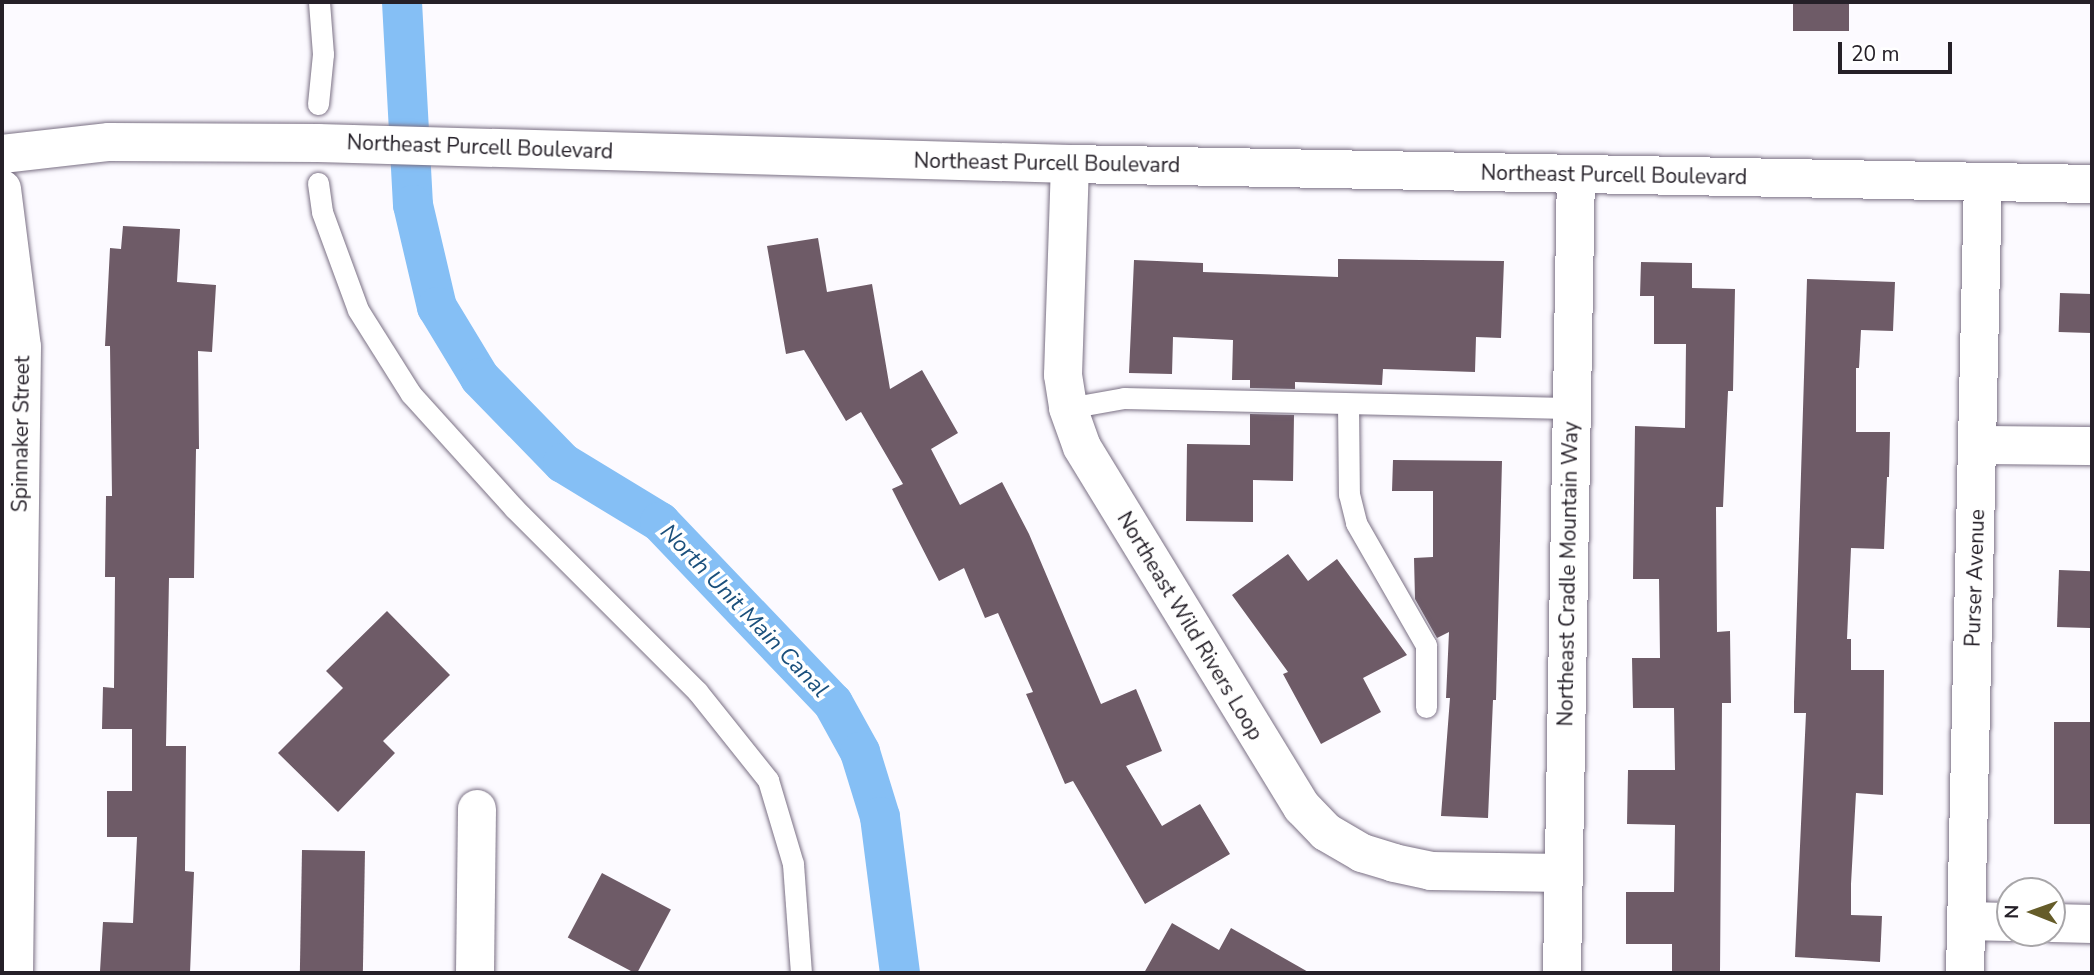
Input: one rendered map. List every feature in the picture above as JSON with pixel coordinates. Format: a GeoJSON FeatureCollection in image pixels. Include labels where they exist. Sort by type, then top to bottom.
{"type":"FeatureCollection","features":[{"type":"Feature","properties":{"kind":"street","name":"Northeast Purcell Boulevard"},"geometry":{"type":"LineString","coordinates":[[2,154],[109,142],[335,143],[1070,164],[2092,184]]}},
{"type":"Feature","properties":{"kind":"street","name":"Northeast Wild Rivers Loop"},"geometry":{"type":"LineString","coordinates":[[1070,164],[1063,375],[1068,408],[1082,447],[1273,764],[1302,807],[1326,832],[1362,853],[1431,871],[1564,873]]}},
{"type":"Feature","properties":{"kind":"street","name":"Northeast Cradle Mountain Way"},"geometry":{"type":"LineString","coordinates":[[1562,973],[1576,174]]}},
{"type":"Feature","properties":{"kind":"street","name":"Purser Avenue"},"geometry":{"type":"LineString","coordinates":[[1965,973],[1983,182]]}},
{"type":"Feature","properties":{"kind":"street","name":"Spinnaker Street"},"geometry":{"type":"LineString","coordinates":[[2,189],[22,347],[14,973]]}},
{"type":"Feature","properties":{"kind":"street"},"geometry":{"type":"LineString","coordinates":[[1978,445],[2092,446]]}},
{"type":"Feature","properties":{"kind":"street"},"geometry":{"type":"LineString","coordinates":[[475,973],[477,809]]}},
{"type":"Feature","properties":{"kind":"street"},"geometry":{"type":"LineString","coordinates":[[1966,921],[1996,922]]}},
{"type":"Feature","properties":{"kind":"street"},"geometry":{"type":"LineString","coordinates":[[2066,923],[2092,924]]}},
{"type":"Feature","properties":{"kind":"lane"},"geometry":{"type":"LineString","coordinates":[[318,104],[323,54],[319,2]]}},
{"type":"Feature","properties":{"kind":"lane"},"geometry":{"type":"LineString","coordinates":[[318,183],[322,212],[358,310],[411,394],[514,508],[697,691],[768,779],[793,864],[801,973]]}},
{"type":"Feature","properties":{"kind":"lane"},"geometry":{"type":"LineString","coordinates":[[1068,408],[1124,398],[1570,408]]}},
{"type":"Feature","properties":{"kind":"lane"},"geometry":{"type":"LineString","coordinates":[[1348,404],[1349,494],[1356,523],[1426,645],[1426,707]]}},
{"type":"Feature","properties":{"kind":"building"},"geometry":{"type":"Polygon","coordinates":[[[1793,2],[1849,2],[1849,31],[1793,31],[1793,2]]]}},
{"type":"Feature","properties":{"kind":"building"},"geometry":{"type":"Polygon","coordinates":[[[123,226],[180,229],[177,282],[216,285],[212,352],[198,351],[199,449],[196,449],[194,578],[169,578],[166,746],[186,746],[185,871],[194,872],[190,973],[100,971],[103,922],[133,923],[137,837],[107,837],[107,791],[132,791],[132,729],[102,729],[103,687],[114,688],[115,577],[105,577],[106,496],[112,496],[110,346],[105,346],[110,248],[121,249],[123,226]]]}},
{"type":"Feature","properties":{"kind":"building"},"geometry":{"type":"Polygon","coordinates":[[[818,238],[827,292],[872,284],[890,389],[922,370],[958,433],[931,449],[960,505],[1002,482],[1029,534],[1101,704],[1136,689],[1162,751],[1126,766],[1162,826],[1200,804],[1230,854],[1145,904],[1073,781],[1065,784],[1026,694],[1033,692],[998,613],[985,618],[964,568],[939,581],[892,489],[903,484],[861,412],[846,421],[804,350],[786,354],[767,246],[818,238]]]}},
{"type":"Feature","properties":{"kind":"building"},"geometry":{"type":"Polygon","coordinates":[[[1338,259],[1504,261],[1501,338],[1476,337],[1475,372],[1383,369],[1382,385],[1295,382],[1295,389],[1250,388],[1250,380],[1232,380],[1233,340],[1173,337],[1172,374],[1129,373],[1134,260],[1203,263],[1203,272],[1338,277],[1338,259]]]}},
{"type":"Feature","properties":{"kind":"building"},"geometry":{"type":"Polygon","coordinates":[[[1641,262],[1692,263],[1692,288],[1735,289],[1733,391],[1728,391],[1723,507],[1716,507],[1717,632],[1730,631],[1731,703],[1722,703],[1720,973],[1672,973],[1672,944],[1626,944],[1626,892],[1674,892],[1675,825],[1627,824],[1628,770],[1675,770],[1674,708],[1633,708],[1632,658],[1660,658],[1659,579],[1633,579],[1635,426],[1685,428],[1686,344],[1654,344],[1654,296],[1640,296],[1641,262]]]}},
{"type":"Feature","properties":{"kind":"building"},"geometry":{"type":"Polygon","coordinates":[[[1807,279],[1895,282],[1893,331],[1861,330],[1859,368],[1856,368],[1856,432],[1890,432],[1889,477],[1884,549],[1851,548],[1847,639],[1851,639],[1851,670],[1884,670],[1883,795],[1856,793],[1851,884],[1851,915],[1882,916],[1880,962],[1795,957],[1806,713],[1794,713],[1794,702],[1807,279]]]}},
{"type":"Feature","properties":{"kind":"building"},"geometry":{"type":"Polygon","coordinates":[[[2060,293],[2092,294],[2091,333],[2059,332],[2060,293]]]}},
{"type":"Feature","properties":{"kind":"building"},"geometry":{"type":"Polygon","coordinates":[[[1250,414],[1294,415],[1293,481],[1253,480],[1253,522],[1186,521],[1187,444],[1250,445],[1250,414]]]}},
{"type":"Feature","properties":{"kind":"building"},"geometry":{"type":"Polygon","coordinates":[[[1393,460],[1502,461],[1496,700],[1493,700],[1488,818],[1441,816],[1450,698],[1446,698],[1449,632],[1437,638],[1415,599],[1414,558],[1433,557],[1433,491],[1392,491],[1393,460]]]}},
{"type":"Feature","properties":{"kind":"building"},"geometry":{"type":"Polygon","coordinates":[[[1288,554],[1308,581],[1337,559],[1407,655],[1363,678],[1381,712],[1321,744],[1283,674],[1288,672],[1232,595],[1288,554]]]}},
{"type":"Feature","properties":{"kind":"building"},"geometry":{"type":"Polygon","coordinates":[[[2059,570],[2092,571],[2090,628],[2057,627],[2059,570]]]}},
{"type":"Feature","properties":{"kind":"building"},"geometry":{"type":"Polygon","coordinates":[[[387,611],[450,675],[383,741],[395,753],[338,812],[278,753],[343,688],[326,671],[387,611]]]}},
{"type":"Feature","properties":{"kind":"building"},"geometry":{"type":"Polygon","coordinates":[[[2054,722],[2092,722],[2092,824],[2054,824],[2054,722]]]}},
{"type":"Feature","properties":{"kind":"building"},"geometry":{"type":"Polygon","coordinates":[[[302,850],[365,851],[363,973],[300,973],[302,850]]]}},
{"type":"Feature","properties":{"kind":"building"},"geometry":{"type":"Polygon","coordinates":[[[602,873],[671,910],[637,973],[568,937],[602,873]]]}},
{"type":"Feature","properties":{"kind":"building"},"geometry":{"type":"Polygon","coordinates":[[[1172,923],[1219,950],[1231,928],[1310,973],[1144,973],[1172,923]]]}},
{"type":"Feature","properties":{"kind":"waterway","name":"North Unit Main Canal"},"geometry":{"type":"LineString","coordinates":[[402,2],[413,205],[437,307],[480,378],[563,463],[660,522],[833,703],[860,752],[880,817],[900,973]]}}]}
